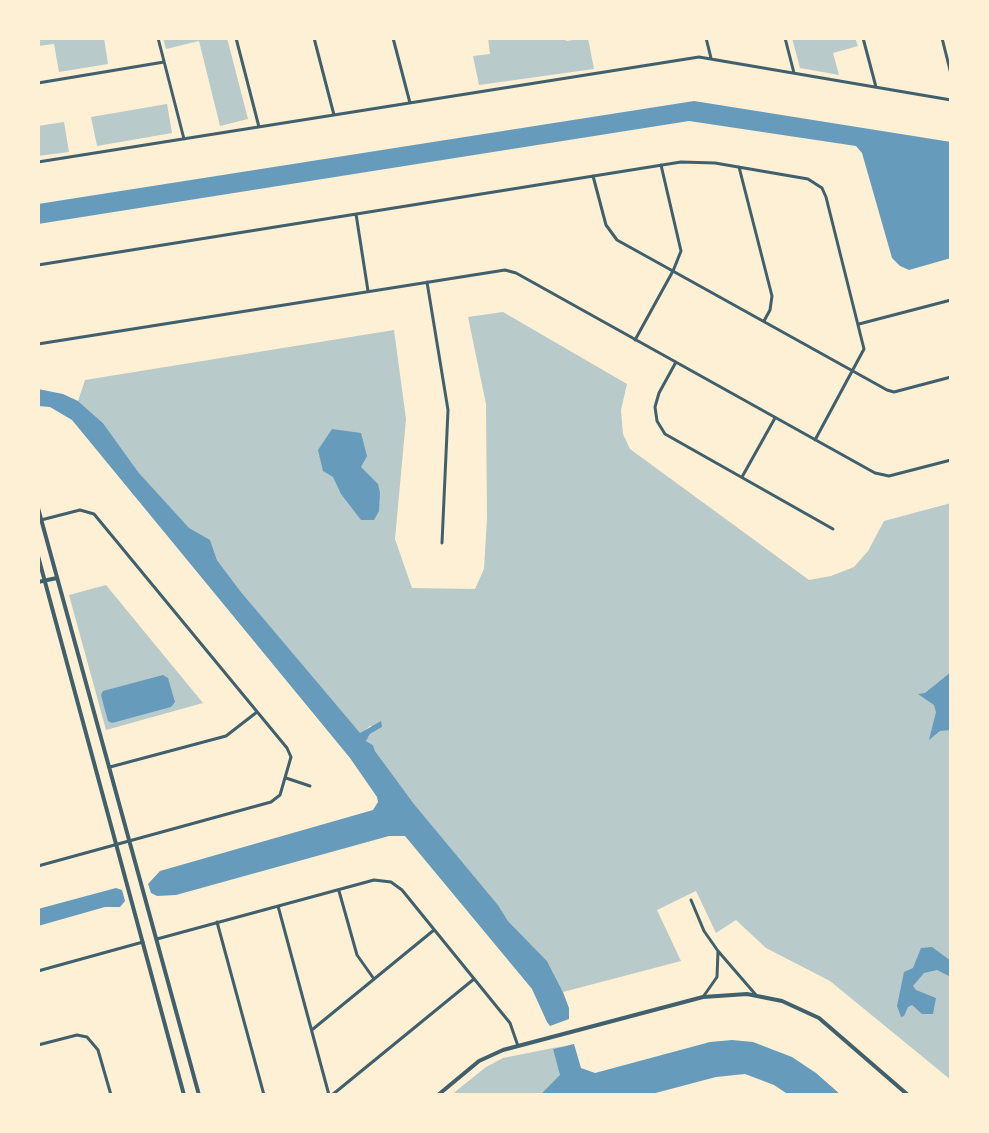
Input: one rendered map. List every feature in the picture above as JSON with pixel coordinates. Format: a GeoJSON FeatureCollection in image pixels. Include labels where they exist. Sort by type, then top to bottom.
{"type":"FeatureCollection","features":[{"type":"Feature","properties":{"kind":"street"},"geometry":{"type":"LineString","coordinates":[[158,38],[184,139]]}},
{"type":"Feature","properties":{"kind":"street"},"geometry":{"type":"LineString","coordinates":[[236,38],[259,127]]}},
{"type":"Feature","properties":{"kind":"street"},"geometry":{"type":"LineString","coordinates":[[314,38],[334,115]]}},
{"type":"Feature","properties":{"kind":"street"},"geometry":{"type":"LineString","coordinates":[[393,38],[410,103]]}},
{"type":"Feature","properties":{"kind":"street"},"geometry":{"type":"LineString","coordinates":[[706,38],[712,59]]}},
{"type":"Feature","properties":{"kind":"street"},"geometry":{"type":"LineString","coordinates":[[785,38],[794,73]]}},
{"type":"Feature","properties":{"kind":"street"},"geometry":{"type":"LineString","coordinates":[[863,38],[876,87]]}},
{"type":"Feature","properties":{"kind":"street"},"geometry":{"type":"LineString","coordinates":[[942,38],[951,74]]}},
{"type":"Feature","properties":{"kind":"street"},"geometry":{"type":"LineString","coordinates":[[38,162],[699,57],[951,100]]}},
{"type":"Feature","properties":{"kind":"street"},"geometry":{"type":"LineString","coordinates":[[38,83],[164,62]]}},
{"type":"Feature","properties":{"kind":"street"},"geometry":{"type":"LineString","coordinates":[[38,265],[661,165],[698,162],[808,179],[822,188],[864,349],[815,440]]}},
{"type":"Feature","properties":{"kind":"street"},"geometry":{"type":"LineString","coordinates":[[635,340],[681,251],[661,165]]}},
{"type":"Feature","properties":{"kind":"street"},"geometry":{"type":"LineString","coordinates":[[739,167],[772,296],[764,321]]}},
{"type":"Feature","properties":{"kind":"street"},"geometry":{"type":"LineString","coordinates":[[593,176],[611,234],[673,271],[894,392],[951,377]]}},
{"type":"Feature","properties":{"kind":"street"},"geometry":{"type":"LineString","coordinates":[[356,214],[368,291]]}},
{"type":"Feature","properties":{"kind":"street"},"geometry":{"type":"LineString","coordinates":[[38,344],[505,270],[516,273],[875,473],[889,476],[951,460]]}},
{"type":"Feature","properties":{"kind":"street"},"geometry":{"type":"LineString","coordinates":[[427,282],[448,410],[442,543]]}},
{"type":"Feature","properties":{"kind":"street"},"geometry":{"type":"LineString","coordinates":[[859,324],[951,300]]}},
{"type":"Feature","properties":{"kind":"street"},"geometry":{"type":"LineString","coordinates":[[676,362],[656,401],[655,414],[660,427],[671,439],[833,529]]}},
{"type":"Feature","properties":{"kind":"street"},"geometry":{"type":"LineString","coordinates":[[742,478],[775,418]]}},
{"type":"Feature","properties":{"kind":"street"},"geometry":{"type":"LineString","coordinates":[[38,508],[199,1095]]}},
{"type":"Feature","properties":{"kind":"street"},"geometry":{"type":"LineString","coordinates":[[38,866],[271,802],[280,795],[291,757],[287,748],[94,514],[80,510],[41,520]]}},
{"type":"Feature","properties":{"kind":"street"},"geometry":{"type":"LineString","coordinates":[[38,556],[184,1095]]}},
{"type":"Feature","properties":{"kind":"street"},"geometry":{"type":"LineString","coordinates":[[38,582],[57,578]]}},
{"type":"Feature","properties":{"kind":"street"},"geometry":{"type":"LineString","coordinates":[[110,767],[226,736],[257,712]]}},
{"type":"Feature","properties":{"kind":"street"},"geometry":{"type":"LineString","coordinates":[[286,778],[310,786]]}},
{"type":"Feature","properties":{"kind":"street"},"geometry":{"type":"LineString","coordinates":[[157,939],[374,880],[391,882],[402,890],[510,1023],[518,1046]]}},
{"type":"Feature","properties":{"kind":"street"},"geometry":{"type":"LineString","coordinates":[[339,889],[357,955],[374,979]]}},
{"type":"Feature","properties":{"kind":"street"},"geometry":{"type":"LineString","coordinates":[[691,900],[704,931],[756,995]]}},
{"type":"Feature","properties":{"kind":"street"},"geometry":{"type":"LineString","coordinates":[[278,906],[331,1095],[474,979]]}},
{"type":"Feature","properties":{"kind":"street"},"geometry":{"type":"LineString","coordinates":[[217,922],[264,1095]]}},
{"type":"Feature","properties":{"kind":"street"},"geometry":{"type":"LineString","coordinates":[[312,1030],[434,930]]}},
{"type":"Feature","properties":{"kind":"street"},"geometry":{"type":"LineString","coordinates":[[38,971],[143,942]]}},
{"type":"Feature","properties":{"kind":"street"},"geometry":{"type":"LineString","coordinates":[[703,997],[717,977],[718,951]]}},
{"type":"Feature","properties":{"kind":"street"},"geometry":{"type":"LineString","coordinates":[[438,1095],[487,1056],[518,1046],[703,997],[756,995],[793,1005],[819,1018],[908,1095]]}},
{"type":"Feature","properties":{"kind":"street"},"geometry":{"type":"LineString","coordinates":[[38,1045],[77,1035],[87,1037],[98,1050],[111,1095]]}},
{"type":"Feature","properties":{"kind":"shaded area"},"geometry":{"type":"Polygon","coordinates":[[[38,38],[104,38],[108,64],[59,72],[54,44],[38,46],[38,38]]]}},
{"type":"Feature","properties":{"kind":"shaded area"},"geometry":{"type":"Polygon","coordinates":[[[163,38],[227,38],[248,119],[220,126],[199,41],[166,49],[163,38]]]}},
{"type":"Feature","properties":{"kind":"shaded area"},"geometry":{"type":"Polygon","coordinates":[[[488,38],[565,38],[566,41],[588,38],[594,69],[479,85],[473,56],[490,54],[488,38]]]}},
{"type":"Feature","properties":{"kind":"shaded area"},"geometry":{"type":"Polygon","coordinates":[[[792,38],[855,38],[858,46],[833,53],[839,75],[800,68],[792,38]]]}},
{"type":"Feature","properties":{"kind":"shaded area"},"geometry":{"type":"Polygon","coordinates":[[[167,104],[172,133],[97,146],[91,117],[167,104]]]}},
{"type":"Feature","properties":{"kind":"shaded area"},"geometry":{"type":"Polygon","coordinates":[[[64,122],[69,152],[38,156],[38,126],[64,122]]]}},
{"type":"Feature","properties":{"kind":"shaded area"},"geometry":{"type":"Polygon","coordinates":[[[503,312],[627,384],[621,410],[623,434],[630,449],[809,580],[854,567],[868,551],[884,521],[951,503],[951,1080],[830,981],[766,948],[736,920],[716,933],[696,891],[657,910],[681,961],[563,992],[547,961],[508,921],[414,804],[373,745],[366,741],[370,734],[382,727],[370,726],[360,734],[241,592],[217,560],[210,541],[189,529],[139,473],[103,423],[78,401],[85,380],[394,330],[406,419],[395,539],[412,588],[475,589],[484,569],[486,404],[468,317],[503,312]]]}},
{"type":"Feature","properties":{"kind":"shaded area"},"geometry":{"type":"Polygon","coordinates":[[[106,585],[203,703],[106,730],[69,595],[106,585]]]}},
{"type":"Feature","properties":{"kind":"shaded area"},"geometry":{"type":"Polygon","coordinates":[[[563,1046],[553,1049],[561,1075],[540,1095],[451,1095],[486,1067],[503,1058],[563,1046]]]}},
{"type":"Feature","properties":{"kind":"water"},"geometry":{"type":"Polygon","coordinates":[[[694,101],[951,142],[951,258],[909,270],[892,258],[862,153],[856,146],[689,121],[38,224],[38,204],[694,101]]]}},
{"type":"Feature","properties":{"kind":"water"},"geometry":{"type":"Polygon","coordinates":[[[38,389],[78,401],[103,423],[139,473],[189,528],[210,540],[217,560],[241,592],[360,733],[381,721],[382,727],[370,734],[366,741],[373,745],[414,804],[508,921],[547,961],[563,992],[569,1019],[550,1026],[532,989],[405,836],[389,836],[176,895],[157,896],[151,893],[148,884],[160,871],[373,810],[378,802],[377,797],[350,758],[72,420],[50,407],[38,406],[38,389]]]}},
{"type":"Feature","properties":{"kind":"water"},"geometry":{"type":"Polygon","coordinates":[[[332,429],[361,433],[367,456],[361,467],[378,484],[380,493],[379,511],[374,520],[361,520],[341,494],[333,477],[323,471],[318,450],[332,429]]]}},
{"type":"Feature","properties":{"kind":"water"},"geometry":{"type":"Polygon","coordinates":[[[951,672],[951,730],[940,731],[929,740],[936,712],[934,705],[918,694],[925,693],[951,672]]]}},
{"type":"Feature","properties":{"kind":"water"},"geometry":{"type":"Polygon","coordinates":[[[163,675],[168,678],[175,702],[171,707],[112,723],[108,721],[101,695],[103,691],[163,675]]]}},
{"type":"Feature","properties":{"kind":"water"},"geometry":{"type":"Polygon","coordinates":[[[116,888],[122,890],[125,901],[120,907],[105,907],[38,926],[38,909],[116,888]]]}},
{"type":"Feature","properties":{"kind":"water"},"geometry":{"type":"Polygon","coordinates":[[[932,947],[951,961],[951,977],[937,970],[924,973],[913,986],[936,998],[933,1014],[922,1014],[912,1005],[901,1017],[897,1006],[904,972],[913,968],[921,948],[932,947]]]}},
{"type":"Feature","properties":{"kind":"water"},"geometry":{"type":"Polygon","coordinates":[[[710,1042],[753,1042],[792,1057],[841,1095],[789,1095],[774,1085],[745,1074],[716,1077],[648,1095],[540,1095],[560,1075],[553,1049],[574,1044],[581,1068],[595,1073],[710,1042]]]}}]}
